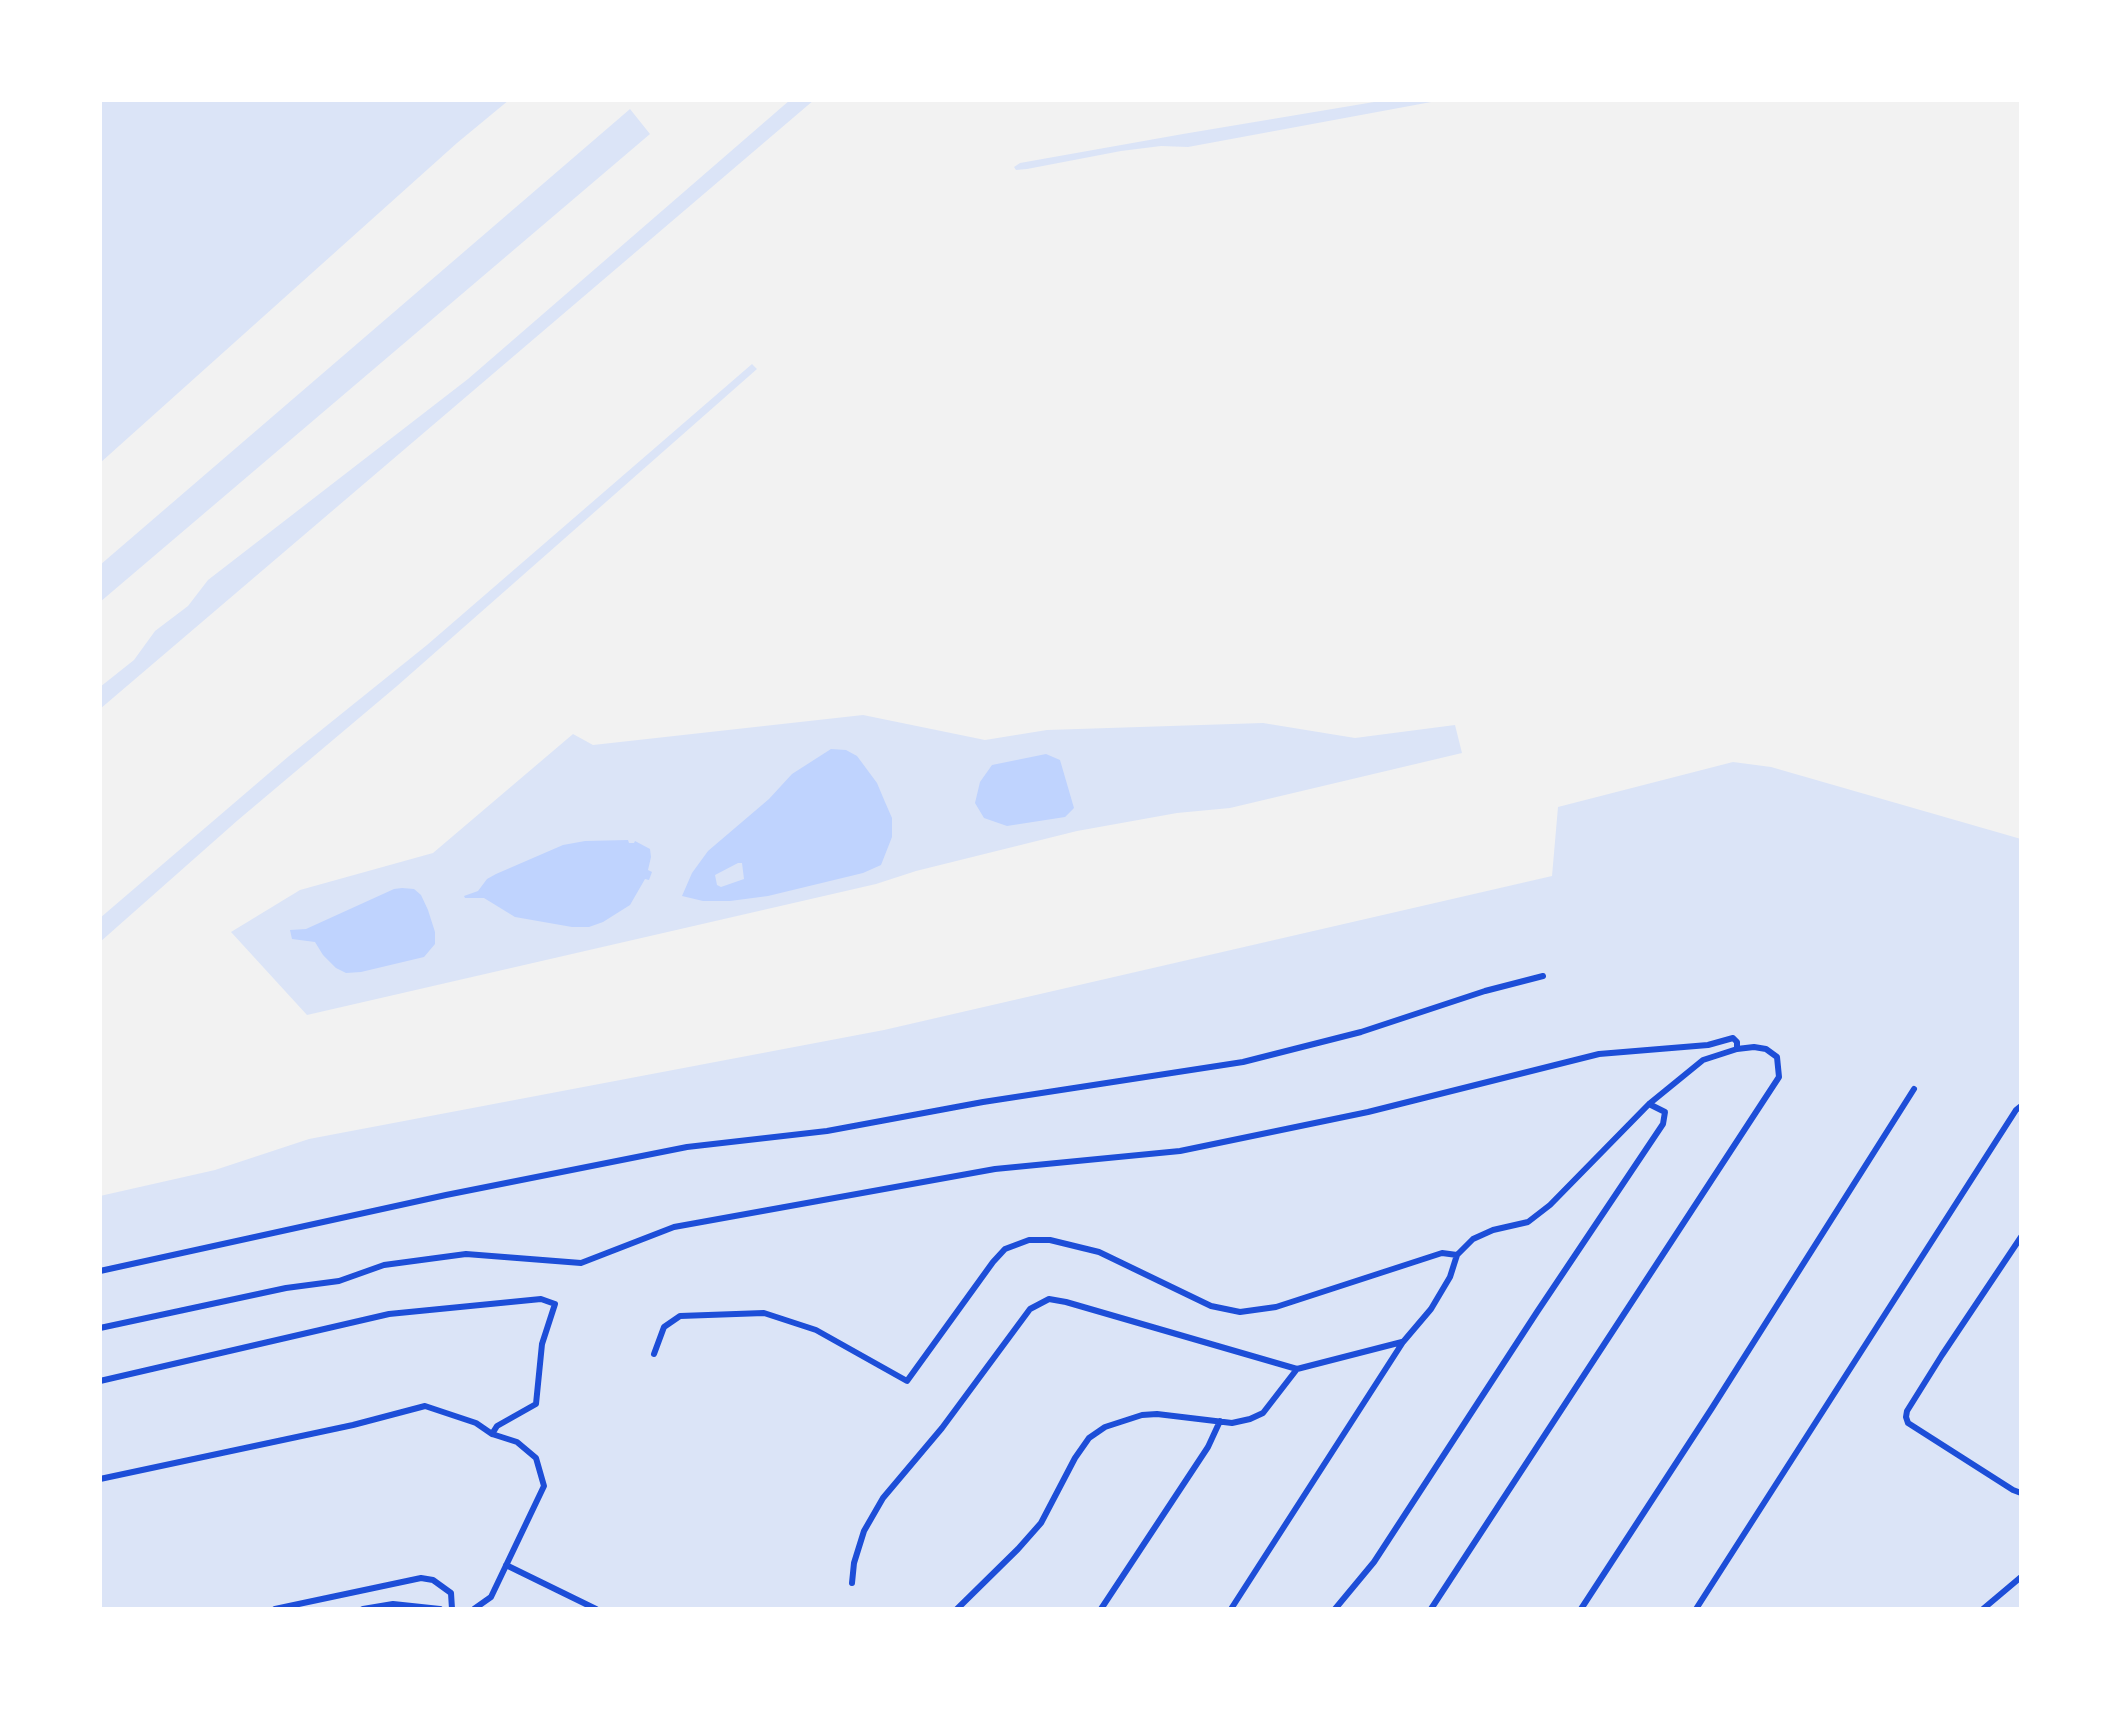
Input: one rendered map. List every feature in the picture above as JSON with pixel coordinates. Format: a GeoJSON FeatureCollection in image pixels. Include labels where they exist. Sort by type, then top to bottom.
{"type":"FeatureCollection","features":[{"type":"Feature","properties":{"kind":"street"},"geometry":{"type":"LineString","coordinates":[[100,1271],[687,1147],[827,1132],[983,1102],[1243,1062],[1361,1032],[1543,976]]}},
{"type":"Feature","properties":{"kind":"street"},"geometry":{"type":"LineString","coordinates":[[100,1328],[286,1288],[339,1281],[384,1265],[466,1254],[581,1263],[674,1227],[994,1169],[1180,1151],[1368,1112],[1598,1054],[1708,1045],[1733,1038],[1737,1049]]}},
{"type":"Feature","properties":{"kind":"street"},"geometry":{"type":"LineString","coordinates":[[1231,1609],[1403,1342],[1431,1309],[1450,1277],[1457,1255],[1474,1239],[1528,1222],[1550,1206],[1649,1104],[1703,1060],[1737,1049],[1766,1048],[1777,1057],[1779,1077],[1431,1609]]}},
{"type":"Feature","properties":{"kind":"street"},"geometry":{"type":"LineString","coordinates":[[1581,1609],[1914,1089]]}},
{"type":"Feature","properties":{"kind":"street"},"geometry":{"type":"LineString","coordinates":[[1335,1609],[1374,1562],[1663,1124],[1665,1112],[1649,1104]]}},
{"type":"Feature","properties":{"kind":"street"},"geometry":{"type":"LineString","coordinates":[[1696,1609],[2021,1106]]}},
{"type":"Feature","properties":{"kind":"street"},"geometry":{"type":"LineString","coordinates":[[2021,1237],[1942,1355],[1906,1417],[1908,1423],[2021,1494]]}},
{"type":"Feature","properties":{"kind":"street"},"geometry":{"type":"LineString","coordinates":[[654,1354],[664,1327],[680,1316],[764,1313],[816,1330],[908,1382],[993,1262],[1006,1250],[1029,1240],[1050,1240],[1099,1252],[1211,1306],[1240,1312],[1276,1307],[1442,1253],[1457,1255]]}},
{"type":"Feature","properties":{"kind":"street"},"geometry":{"type":"LineString","coordinates":[[100,1381],[390,1314],[541,1299],[555,1304],[542,1344],[536,1404],[497,1426],[492,1434]]}},
{"type":"Feature","properties":{"kind":"street"},"geometry":{"type":"LineString","coordinates":[[852,1583],[864,1531],[883,1498],[942,1428],[1030,1309],[1048,1299],[1297,1369],[1403,1342]]}},
{"type":"Feature","properties":{"kind":"street"},"geometry":{"type":"LineString","coordinates":[[957,1609],[1040,1523],[1088,1438],[1105,1427],[1142,1415],[1220,1422],[1250,1420],[1263,1412],[1297,1369]]}},
{"type":"Feature","properties":{"kind":"street"},"geometry":{"type":"LineString","coordinates":[[100,1479],[425,1406],[476,1423],[492,1434],[517,1442],[536,1458],[544,1486],[490,1596],[474,1609]]}},
{"type":"Feature","properties":{"kind":"street"},"geometry":{"type":"LineString","coordinates":[[1101,1609],[1208,1447],[1220,1422]]}},
{"type":"Feature","properties":{"kind":"street"},"geometry":{"type":"LineString","coordinates":[[506,1565],[596,1609]]}},
{"type":"Feature","properties":{"kind":"street"},"geometry":{"type":"LineString","coordinates":[[1984,1609],[2021,1577]]}},
{"type":"Feature","properties":{"kind":"street"},"geometry":{"type":"LineString","coordinates":[[275,1609],[421,1578],[433,1580],[450,1593],[452,1609]]}},
{"type":"Feature","properties":{"kind":"street"},"geometry":{"type":"LineString","coordinates":[[369,1608],[393,1604],[440,1609]]}},
{"type":"Feature","properties":{"kind":"shaded area"},"geometry":{"type":"Polygon","coordinates":[[[100,100],[509,100],[100,463],[100,100]]]}},
{"type":"Feature","properties":{"kind":"shaded area"},"geometry":{"type":"Polygon","coordinates":[[[790,100],[814,100],[100,709],[100,687],[134,660],[155,631],[188,606],[208,580],[468,379],[790,100]]]}},
{"type":"Feature","properties":{"kind":"shaded area"},"geometry":{"type":"Polygon","coordinates":[[[1386,100],[1442,100],[1188,147],[1161,146],[1027,169],[1014,167],[1020,163],[1386,100]]]}},
{"type":"Feature","properties":{"kind":"shaded area"},"geometry":{"type":"Polygon","coordinates":[[[630,109],[650,134],[100,602],[100,565],[630,109]]]}},
{"type":"Feature","properties":{"kind":"shaded area"},"geometry":{"type":"Polygon","coordinates":[[[752,364],[757,369],[100,942],[100,918],[289,756],[427,645],[752,364]]]}},
{"type":"Feature","properties":{"kind":"shaded area"},"geometry":{"type":"Polygon","coordinates":[[[863,715],[985,740],[1047,730],[1263,723],[1355,738],[1455,725],[1462,753],[1230,808],[1077,831],[876,884],[307,1015],[231,932],[300,890],[433,853],[573,734],[593,745],[863,715]]]}},
{"type":"Feature","properties":{"kind":"shaded area"},"geometry":{"type":"Polygon","coordinates":[[[1733,762],[1771,767],[2021,839],[2021,1609],[100,1609],[100,1196],[215,1170],[309,1139],[884,1030],[1552,876],[1558,807],[1733,762]]]}},
{"type":"Feature","properties":{"kind":"water"},"geometry":{"type":"Polygon","coordinates":[[[831,749],[857,756],[877,783],[892,818],[892,837],[881,865],[768,896],[703,901],[682,896],[708,851],[792,774],[831,749]],[[742,863],[715,875],[717,885],[744,879],[742,863]]]}},
{"type":"Feature","properties":{"kind":"water"},"geometry":{"type":"Polygon","coordinates":[[[1046,754],[1060,760],[1074,808],[1065,817],[1007,826],[984,818],[975,803],[980,782],[992,765],[1046,754]]]}},
{"type":"Feature","properties":{"kind":"water"},"geometry":{"type":"Polygon","coordinates":[[[628,840],[650,849],[649,880],[645,879],[630,905],[589,927],[515,917],[484,898],[464,896],[478,891],[496,874],[563,845],[628,840]]]}},
{"type":"Feature","properties":{"kind":"water"},"geometry":{"type":"Polygon","coordinates":[[[402,888],[414,889],[428,910],[435,944],[424,957],[346,973],[323,955],[315,942],[292,939],[290,930],[306,929],[402,888]]]}}]}
